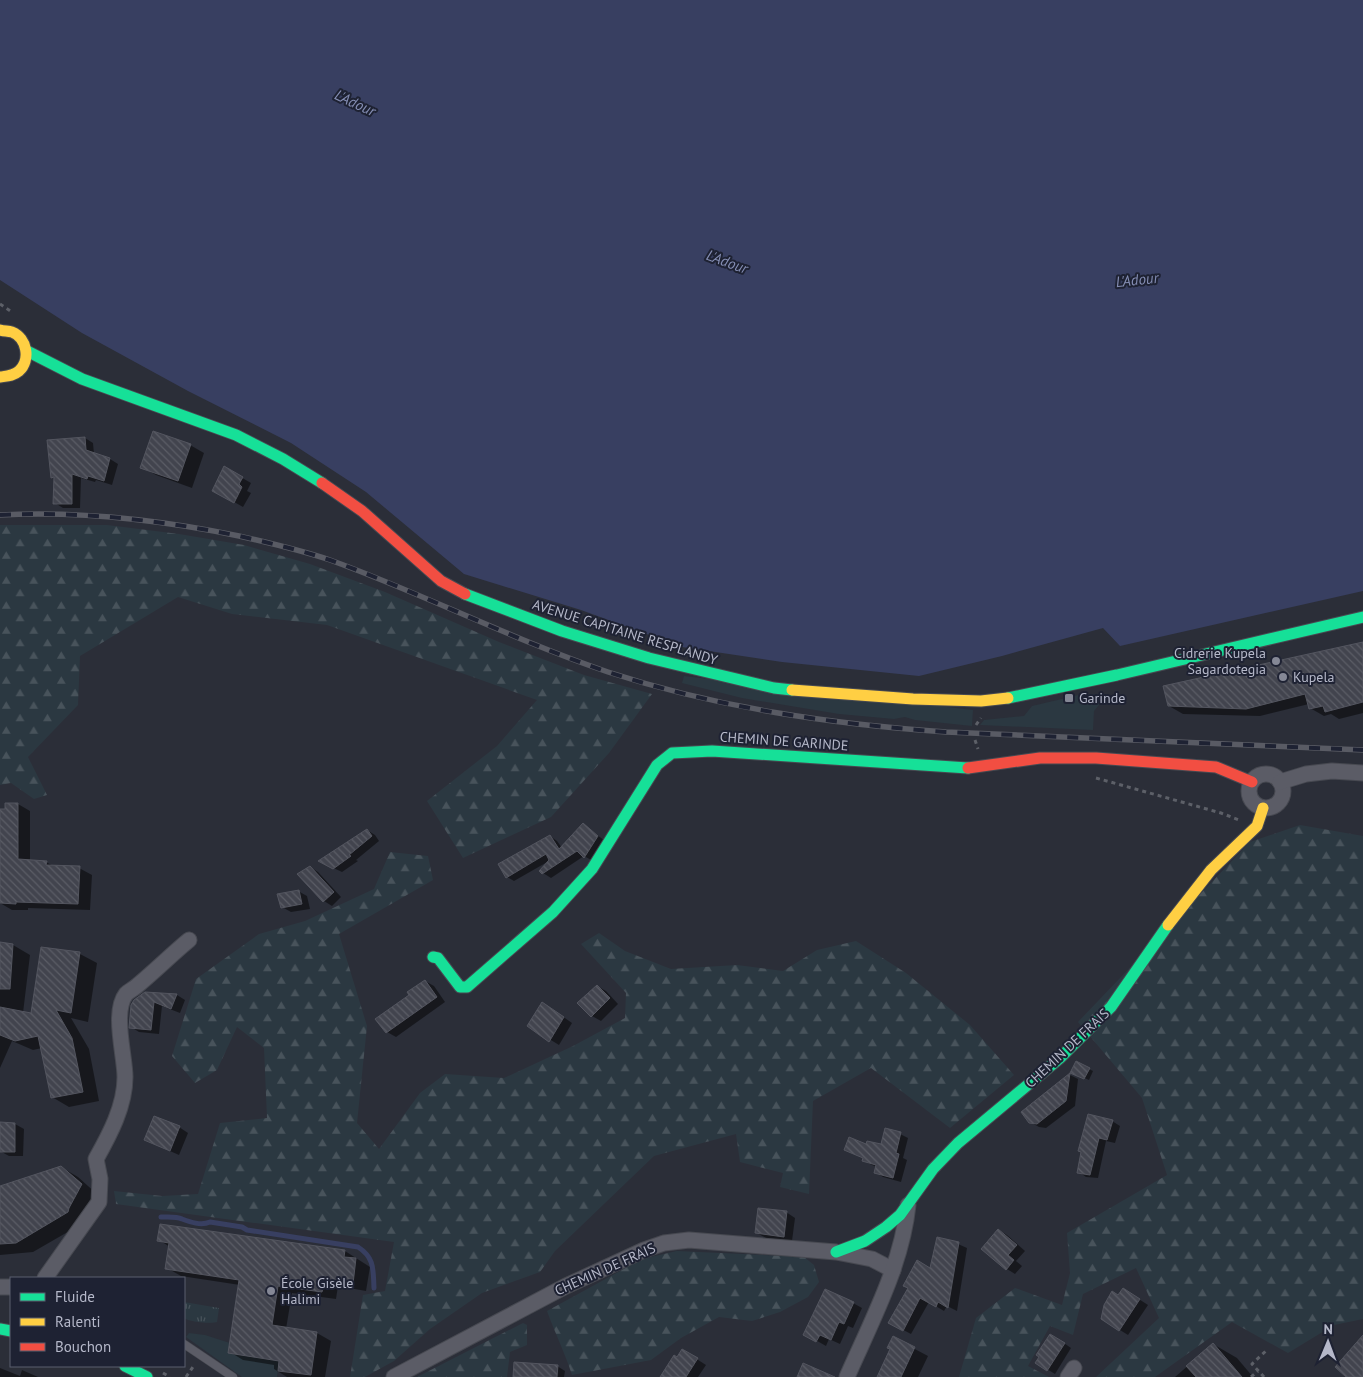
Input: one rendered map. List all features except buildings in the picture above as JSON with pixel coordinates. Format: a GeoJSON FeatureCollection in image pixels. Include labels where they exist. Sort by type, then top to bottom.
{"type":"FeatureCollection","features":[{"type":"Feature","properties":{"kind":"main road"},"geometry":{"type":"LineString","coordinates":[[0,377],[9,376],[20,370],[26,362],[27,351],[22,339],[12,331],[2,328]]}},
{"type":"Feature","properties":{"kind":"main road","name":"AVENUE CAPITAINE RESPLANDY"},"geometry":{"type":"LineString","coordinates":[[27,351],[82,379],[236,435],[283,459],[324,484],[362,511],[441,581],[468,596],[562,631],[649,658],[774,688],[913,699],[982,701],[1004,699],[1131,672],[1363,617]]}},
{"type":"Feature","properties":{"kind":"main road","name":"AVENUE CAPITAINE RESPLANDY"},"geometry":{"type":"LineString","coordinates":[[20,370],[82,379]]}},
{"type":"Feature","properties":{"kind":"main road","name":"CHEMIN DE GARINDE"},"geometry":{"type":"LineString","coordinates":[[433,957],[438,958],[460,987],[467,987],[553,912],[592,869],[657,765],[672,754],[690,751],[712,751],[947,768],[974,768],[1040,758],[1096,758],[1216,767],[1252,782]]}},
{"type":"Feature","properties":{"kind":"main road","name":"CHEMIN DE FRAIS"},"geometry":{"type":"LineString","coordinates":[[836,1252],[865,1241],[886,1228],[909,1203],[933,1168],[958,1143],[1060,1058],[1111,1007],[1169,923],[1211,870],[1257,826],[1263,808]]}},
{"type":"Feature","properties":{"kind":"main road"},"geometry":{"type":"LineString","coordinates":[[127,1367],[147,1377]]}},
{"type":"Feature","properties":{"kind":"street"},"geometry":{"type":"LineString","coordinates":[[1280,782],[1306,774],[1332,771],[1363,773]]}},
{"type":"Feature","properties":{"kind":"street"},"geometry":{"type":"LineString","coordinates":[[1263,774],[1270,775],[1276,777],[1280,782],[1282,795],[1280,801],[1275,805],[1263,808],[1256,805],[1252,800],[1249,788],[1257,777],[1263,774]]}},
{"type":"Feature","properties":{"kind":"street"},"geometry":{"type":"LineString","coordinates":[[46,1277],[99,1202],[100,1179],[96,1159],[109,1136],[118,1112],[125,1077],[120,1041],[121,1008],[126,994],[137,987],[190,940]]}},
{"type":"Feature","properties":{"kind":"street"},"geometry":{"type":"LineString","coordinates":[[847,1377],[893,1270],[909,1203]]}},
{"type":"Feature","properties":{"kind":"street","name":"CHEMIN DE FRAIS"},"geometry":{"type":"LineString","coordinates":[[394,1377],[566,1286],[644,1250],[664,1243],[689,1240],[836,1252],[872,1259],[893,1270]]}},
{"type":"Feature","properties":{"kind":"lane"},"geometry":{"type":"LineString","coordinates":[[185,1345],[233,1377]]}},
{"type":"Feature","properties":{"kind":"path"},"geometry":{"type":"LineString","coordinates":[[0,304],[14,315]]}},
{"type":"Feature","properties":{"kind":"path"},"geometry":{"type":"LineString","coordinates":[[1092,776],[1221,813],[1257,826]]}},
{"type":"Feature","properties":{"kind":"path"},"geometry":{"type":"LineString","coordinates":[[1264,1377],[1252,1364],[1268,1349]]}},
{"type":"Feature","properties":{"kind":"path"},"geometry":{"type":"LineString","coordinates":[[1251,1377],[1258,1371]]}},
{"type":"Feature","properties":{"kind":"green space"},"geometry":{"type":"Polygon","coordinates":[[[0,525],[107,525],[244,545],[310,564],[385,592],[499,642],[584,675],[652,694],[609,753],[551,817],[463,858],[427,801],[497,746],[537,700],[327,625],[232,614],[178,597],[80,656],[78,705],[28,757],[47,795],[34,799],[11,783],[0,785],[0,525]]]}},
{"type":"Feature","properties":{"kind":"green space"},"geometry":{"type":"Polygon","coordinates":[[[684,676],[973,710],[972,726],[915,720],[905,717],[894,719],[839,714],[742,698],[682,683],[684,676]]]}},
{"type":"Feature","properties":{"kind":"green space"},"geometry":{"type":"Polygon","coordinates":[[[1083,694],[1108,694],[1094,711],[1093,730],[980,725],[984,720],[1024,716],[1032,706],[1083,694]]]}},
{"type":"Feature","properties":{"kind":"green space"},"geometry":{"type":"Polygon","coordinates":[[[1300,825],[1363,836],[1363,1319],[1334,1325],[1288,1353],[1232,1322],[1155,1377],[1096,1377],[1159,1318],[1136,1268],[1083,1294],[1073,1335],[1050,1326],[1028,1366],[1049,1377],[959,1377],[976,1318],[1015,1288],[1062,1305],[1070,1273],[1067,1233],[1167,1175],[1142,1098],[1078,1022],[1250,842],[1300,825]]]}},
{"type":"Feature","properties":{"kind":"green space"},"geometry":{"type":"Polygon","coordinates":[[[390,852],[428,856],[433,880],[339,934],[367,1026],[357,1123],[379,1149],[420,1093],[445,1074],[504,1078],[573,1046],[625,1018],[626,993],[581,944],[599,933],[625,951],[671,969],[737,965],[783,971],[817,950],[856,941],[906,973],[970,1025],[1014,1075],[950,1128],[871,1068],[813,1101],[809,1194],[780,1187],[783,1173],[740,1162],[736,1134],[654,1156],[555,1251],[540,1272],[482,1293],[430,1329],[394,1361],[365,1377],[350,1377],[363,1295],[385,1291],[394,1242],[116,1204],[114,1191],[162,1196],[198,1194],[220,1123],[267,1118],[264,1048],[237,1027],[217,1070],[195,1083],[172,1056],[196,979],[259,934],[305,921],[374,889],[390,852]]]}},
{"type":"Feature","properties":{"kind":"green space"},"geometry":{"type":"Polygon","coordinates":[[[677,1251],[804,1257],[814,1265],[819,1282],[808,1297],[780,1312],[752,1321],[719,1317],[681,1338],[651,1360],[572,1375],[547,1311],[642,1259],[677,1251]]]}},
{"type":"Feature","properties":{"kind":"green space"},"geometry":{"type":"Polygon","coordinates":[[[185,1302],[219,1308],[217,1322],[190,1321],[185,1318],[185,1302]]]}},
{"type":"Feature","properties":{"kind":"green space"},"geometry":{"type":"Polygon","coordinates":[[[523,1323],[527,1325],[527,1345],[510,1352],[507,1377],[417,1377],[523,1323]]]}},
{"type":"Feature","properties":{"kind":"green space"},"geometry":{"type":"Polygon","coordinates":[[[189,1333],[205,1335],[230,1343],[229,1353],[279,1359],[277,1377],[242,1377],[186,1337],[189,1333]]]}},
{"type":"Feature","properties":{"kind":"water","name":"L'Adour"},"geometry":{"type":"Polygon","coordinates":[[[0,0],[1363,0],[1363,591],[1120,646],[1103,628],[1002,656],[919,676],[782,662],[682,647],[581,610],[464,574],[366,492],[291,443],[188,391],[82,333],[0,280],[0,0]]]}},
{"type":"Feature","properties":{"kind":"waterway"},"geometry":{"type":"LineString","coordinates":[[161,1217],[177,1217],[199,1224],[210,1222],[242,1227],[247,1230],[358,1247],[368,1256],[372,1265],[374,1288]]}},
{"type":"Feature","properties":{"kind":"railway"},"geometry":{"type":"LineString","coordinates":[[0,515],[60,514],[150,521],[210,530],[285,547],[330,560],[365,573],[538,646],[608,672],[649,685],[733,705],[818,719],[903,729],[1363,750]]}},
{"type":"Feature","properties":{"kind":"traffic: fast"},"geometry":{"type":"LineString","coordinates":[[27,351],[82,379],[236,435],[283,459],[322,483]]}},
{"type":"Feature","properties":{"kind":"traffic: fast"},"geometry":{"type":"LineString","coordinates":[[465,594],[562,631],[649,658],[774,688],[792,690]]}},
{"type":"Feature","properties":{"kind":"traffic: fast"},"geometry":{"type":"LineString","coordinates":[[1008,698],[1117,675],[1363,617]]}},
{"type":"Feature","properties":{"kind":"traffic: fast"},"geometry":{"type":"LineString","coordinates":[[433,957],[438,958],[460,987],[467,987],[553,912],[592,869],[657,765],[672,753],[712,751],[968,768]]}},
{"type":"Feature","properties":{"kind":"traffic: fast"},"geometry":{"type":"LineString","coordinates":[[836,1252],[865,1241],[900,1215],[933,1169],[958,1143],[1060,1058],[1111,1007],[1168,925]]}},
{"type":"Feature","properties":{"kind":"traffic: fast"},"geometry":{"type":"LineString","coordinates":[[0,1329],[10,1331]]}},
{"type":"Feature","properties":{"kind":"traffic: fast"},"geometry":{"type":"LineString","coordinates":[[127,1367],[147,1377]]}},
{"type":"Feature","properties":{"kind":"traffic: slow"},"geometry":{"type":"LineString","coordinates":[[0,330],[17,335],[26,350],[25,361],[19,371],[12,375],[0,377]]}},
{"type":"Feature","properties":{"kind":"traffic: slow"},"geometry":{"type":"LineString","coordinates":[[792,690],[913,699],[981,701],[1008,698]]}},
{"type":"Feature","properties":{"kind":"traffic: slow"},"geometry":{"type":"LineString","coordinates":[[1168,925],[1211,870],[1257,826],[1263,808]]}},
{"type":"Feature","properties":{"kind":"traffic: jam"},"geometry":{"type":"LineString","coordinates":[[322,483],[362,511],[441,581],[465,594]]}},
{"type":"Feature","properties":{"kind":"traffic: jam"},"geometry":{"type":"LineString","coordinates":[[968,768],[1040,758],[1096,758],[1216,767],[1252,782]]}},
{"type":"Feature","properties":{"kind":"place","name":"Cidrerie Kupela Sagardotegia"},"geometry":{"type":"Point","coordinates":[1276,661]}},
{"type":"Feature","properties":{"kind":"place","name":"Kupela"},"geometry":{"type":"Point","coordinates":[1283,677]}},
{"type":"Feature","properties":{"kind":"place","name":"Garinde"},"geometry":{"type":"Point","coordinates":[1069,698]}},
{"type":"Feature","properties":{"kind":"place","name":"École Gisèle Halimi"},"geometry":{"type":"Point","coordinates":[271,1291]}}]}
